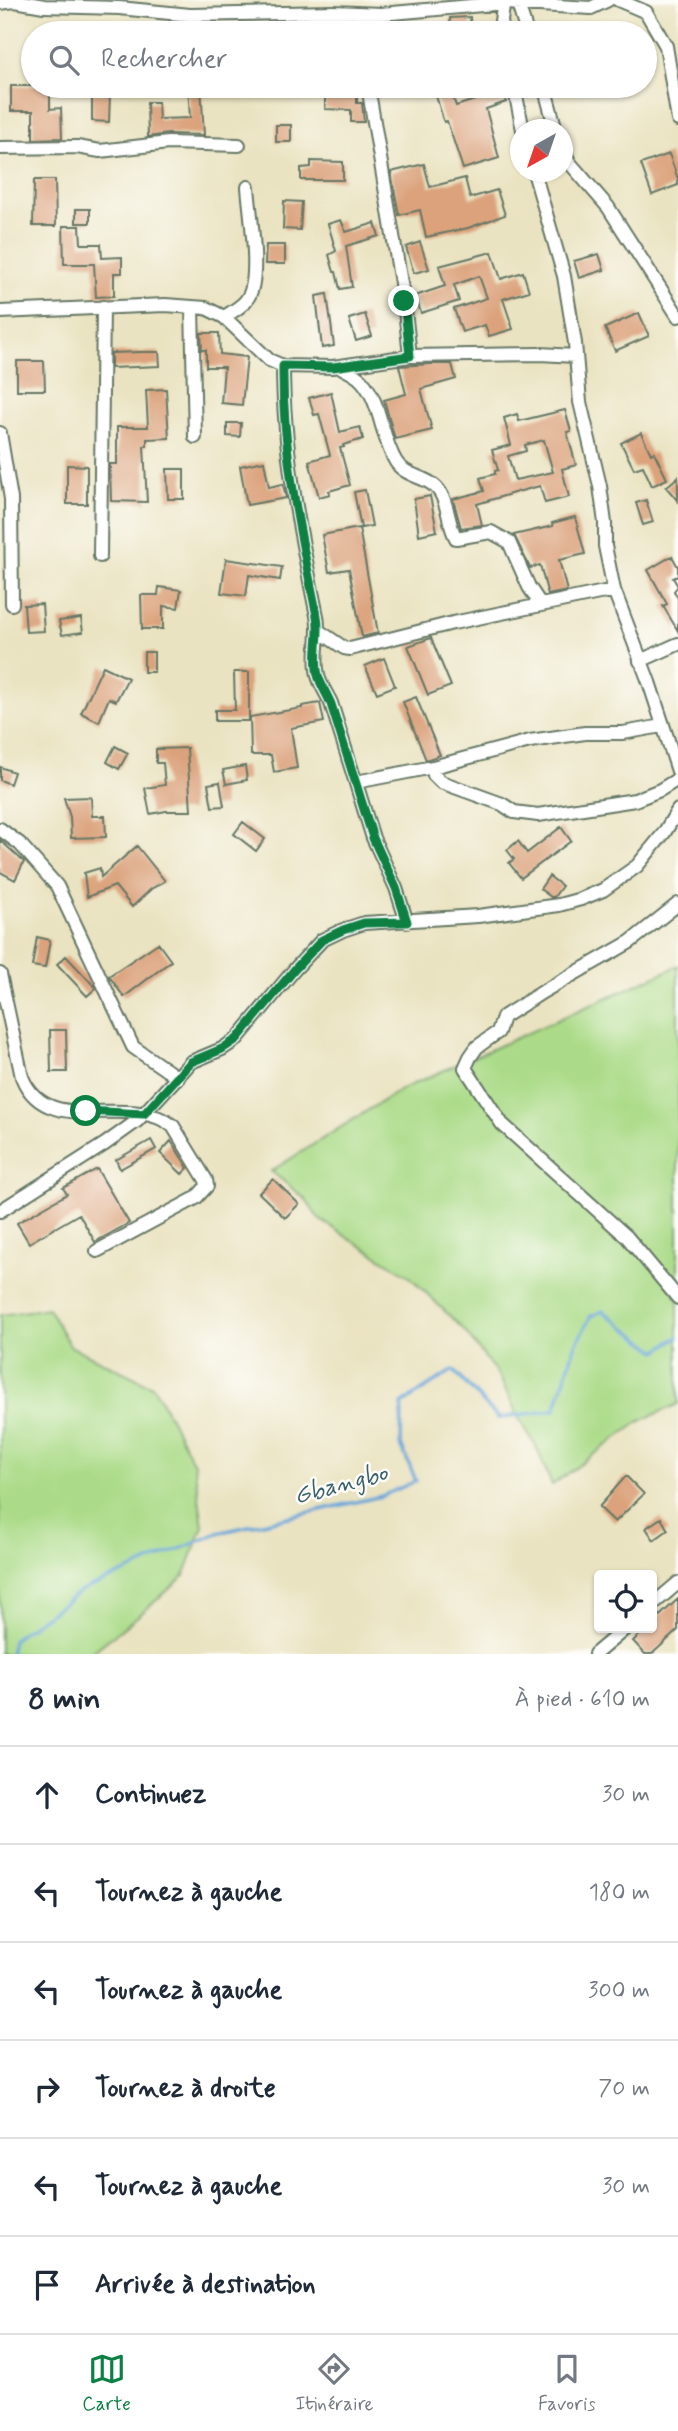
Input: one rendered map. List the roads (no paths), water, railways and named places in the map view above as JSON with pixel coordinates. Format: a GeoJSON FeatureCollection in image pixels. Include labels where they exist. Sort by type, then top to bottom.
{"type":"FeatureCollection","features":[{"type":"Feature","properties":{"kind":"street"},"geometry":{"type":"LineString","coordinates":[[0,3],[15,1],[44,6],[119,8],[190,15],[356,13],[416,6],[443,8],[509,3],[591,8],[608,0]]}},
{"type":"Feature","properties":{"kind":"street"},"geometry":{"type":"LineString","coordinates":[[618,0],[646,12],[651,21]]}},
{"type":"Feature","properties":{"kind":"street"},"geometry":{"type":"LineString","coordinates":[[501,21],[509,3]]}},
{"type":"Feature","properties":{"kind":"street"},"geometry":{"type":"LineString","coordinates":[[509,3],[520,21]]}},
{"type":"Feature","properties":{"kind":"street"},"geometry":{"type":"LineString","coordinates":[[356,13],[357,21]]}},
{"type":"Feature","properties":{"kind":"street"},"geometry":{"type":"LineString","coordinates":[[657,31],[666,46],[678,120]]}},
{"type":"Feature","properties":{"kind":"street"},"geometry":{"type":"LineString","coordinates":[[370,98],[404,301],[410,356]]}},
{"type":"Feature","properties":{"kind":"street"},"geometry":{"type":"LineString","coordinates":[[516,98],[521,119]]}},
{"type":"Feature","properties":{"kind":"street"},"geometry":{"type":"LineString","coordinates":[[547,98],[553,119]]}},
{"type":"Feature","properties":{"kind":"street"},"geometry":{"type":"LineString","coordinates":[[0,148],[77,147],[100,151],[168,143],[239,145]]}},
{"type":"Feature","properties":{"kind":"street"},"geometry":{"type":"LineString","coordinates":[[573,167],[608,207],[678,316]]}},
{"type":"Feature","properties":{"kind":"street"},"geometry":{"type":"LineString","coordinates":[[537,182],[564,276],[580,402],[600,486],[605,546],[614,590],[649,682],[678,771]]}},
{"type":"Feature","properties":{"kind":"street"},"geometry":{"type":"LineString","coordinates":[[224,317],[243,305],[251,291],[254,259],[248,187]]}},
{"type":"Feature","properties":{"kind":"street"},"geometry":{"type":"LineString","coordinates":[[0,312],[164,304],[206,308],[224,317],[269,360],[283,366],[315,368],[410,356],[575,356]]}},
{"type":"Feature","properties":{"kind":"street"},"geometry":{"type":"LineString","coordinates":[[100,556],[103,307]]}},
{"type":"Feature","properties":{"kind":"street"},"geometry":{"type":"LineString","coordinates":[[192,307],[195,438]]}},
{"type":"Feature","properties":{"kind":"street"},"geometry":{"type":"LineString","coordinates":[[283,366],[288,460],[319,631],[318,677],[331,704],[373,838],[396,888],[407,922]]}},
{"type":"Feature","properties":{"kind":"street"},"geometry":{"type":"LineString","coordinates":[[339,366],[366,386],[385,438],[401,469],[429,483],[440,492],[449,512],[454,537],[459,539],[491,531],[509,542],[529,587],[541,605]]}},
{"type":"Feature","properties":{"kind":"street"},"geometry":{"type":"LineString","coordinates":[[0,433],[2,464],[11,499],[12,604]]}},
{"type":"Feature","properties":{"kind":"street"},"geometry":{"type":"LineString","coordinates":[[319,631],[344,648],[351,649],[453,623],[614,590]]}},
{"type":"Feature","properties":{"kind":"street"},"geometry":{"type":"LineString","coordinates":[[640,661],[678,644]]}},
{"type":"Feature","properties":{"kind":"street"},"geometry":{"type":"LineString","coordinates":[[356,782],[530,741],[585,733],[623,733],[662,726]]}},
{"type":"Feature","properties":{"kind":"street"},"geometry":{"type":"LineString","coordinates":[[433,766],[434,775],[441,782],[502,804],[514,812],[538,815],[635,800],[678,779]]}},
{"type":"Feature","properties":{"kind":"street"},"geometry":{"type":"LineString","coordinates":[[0,1211],[105,1144],[144,1114],[191,1062],[222,1049],[237,1039],[322,940],[364,923],[407,922],[534,909],[592,895],[637,866],[664,833],[678,810]]}},
{"type":"Feature","properties":{"kind":"street"},"geometry":{"type":"LineString","coordinates":[[0,829],[20,844],[57,886],[133,1047],[178,1078]]}},
{"type":"Feature","properties":{"kind":"street"},"geometry":{"type":"LineString","coordinates":[[678,904],[630,942],[503,1017],[498,1032],[477,1047],[465,1068],[502,1124],[628,1237],[678,1298]]}},
{"type":"Feature","properties":{"kind":"street"},"geometry":{"type":"LineString","coordinates":[[0,974],[22,1077],[37,1100],[59,1111],[144,1114],[166,1120],[173,1126],[206,1180],[207,1186],[196,1198],[97,1251]]}},
{"type":"Feature","properties":{"kind":"street"},"geometry":{"type":"LineString","coordinates":[[657,1601],[678,1583]]}},
{"type":"Feature","properties":{"kind":"street"},"geometry":{"type":"LineString","coordinates":[[595,1654],[620,1633]]}},
{"type":"Feature","properties":{"kind":"waterway","name":"Gbangbo"},"geometry":{"type":"LineString","coordinates":[[10,1654],[13,1639],[81,1591],[218,1533],[382,1496],[416,1481],[401,1445],[402,1404],[453,1370],[498,1418],[555,1410],[575,1346],[591,1316],[603,1311],[657,1351],[678,1337]]}}]}
